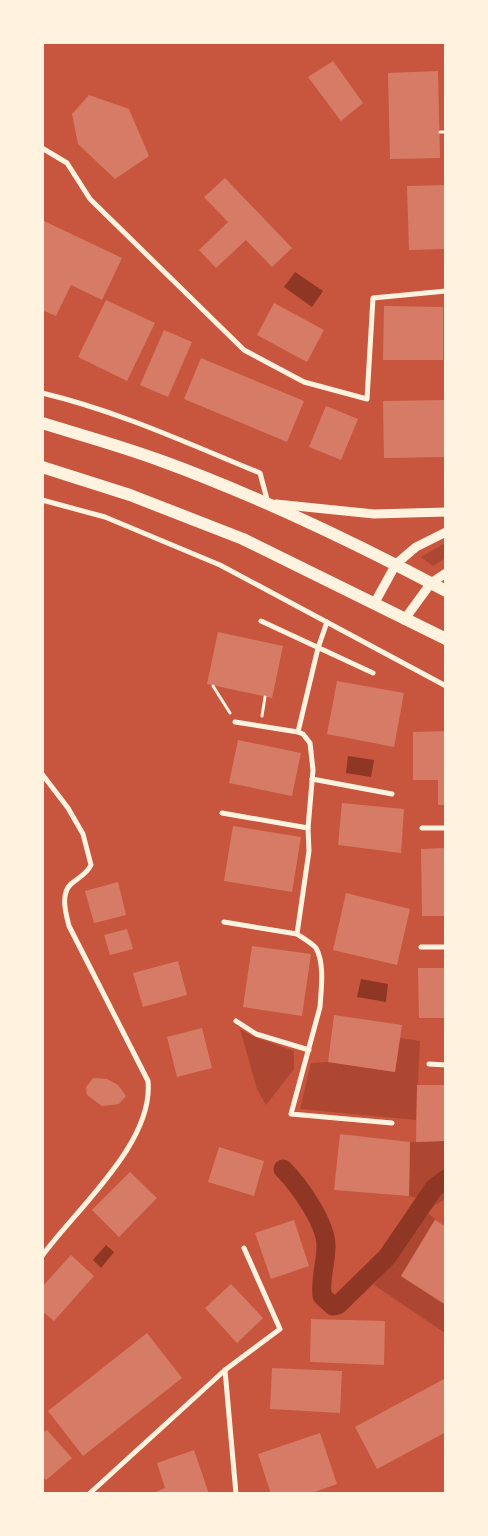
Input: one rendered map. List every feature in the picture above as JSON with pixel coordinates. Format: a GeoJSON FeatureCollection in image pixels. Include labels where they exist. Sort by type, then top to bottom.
{"type":"FeatureCollection","features":[{"type":"Feature","properties":{"kind":"highway"},"geometry":{"type":"LineString","coordinates":[[42,423],[158,459],[269,503],[396,564],[446,591]]}},
{"type":"Feature","properties":{"kind":"highway"},"geometry":{"type":"LineString","coordinates":[[42,467],[130,495],[243,539],[404,620],[446,639]]}},
{"type":"Feature","properties":{"kind":"street"},"geometry":{"type":"LineString","coordinates":[[42,148],[67,163],[90,199],[244,350],[304,382],[367,400],[373,298],[446,291]]}},
{"type":"Feature","properties":{"kind":"street"},"geometry":{"type":"LineString","coordinates":[[42,393],[75,401],[148,427],[260,473],[269,503],[374,514],[446,512]]}},
{"type":"Feature","properties":{"kind":"street"},"geometry":{"type":"LineString","coordinates":[[42,500],[104,517],[220,565],[446,686]]}},
{"type":"Feature","properties":{"kind":"street"},"geometry":{"type":"LineString","coordinates":[[374,604],[396,564],[416,547],[446,532]]}},
{"type":"Feature","properties":{"kind":"street"},"geometry":{"type":"LineString","coordinates":[[404,620],[431,583],[446,573]]}},
{"type":"Feature","properties":{"kind":"street"},"geometry":{"type":"LineString","coordinates":[[262,621],[373,673]]}},
{"type":"Feature","properties":{"kind":"street"},"geometry":{"type":"LineString","coordinates":[[298,732],[318,648],[327,622]]}},
{"type":"Feature","properties":{"kind":"street"},"geometry":{"type":"LineString","coordinates":[[235,722],[298,732],[303,734],[310,744],[312,779],[308,828],[309,851],[297,934]]}},
{"type":"Feature","properties":{"kind":"street"},"geometry":{"type":"LineString","coordinates":[[42,774],[68,808],[83,834],[91,865],[81,878],[70,885],[66,895],[64,906],[69,926],[148,1081],[149,1094],[147,1108],[131,1143],[86,1204],[43,1255]]}},
{"type":"Feature","properties":{"kind":"street"},"geometry":{"type":"LineString","coordinates":[[312,779],[392,794]]}},
{"type":"Feature","properties":{"kind":"street"},"geometry":{"type":"LineString","coordinates":[[222,813],[308,828]]}},
{"type":"Feature","properties":{"kind":"street"},"geometry":{"type":"LineString","coordinates":[[422,828],[446,828]]}},
{"type":"Feature","properties":{"kind":"street"},"geometry":{"type":"LineString","coordinates":[[224,922],[297,934],[315,947],[320,962],[320,1007],[291,1114],[392,1123]]}},
{"type":"Feature","properties":{"kind":"street"},"geometry":{"type":"LineString","coordinates":[[421,946],[446,947]]}},
{"type":"Feature","properties":{"kind":"street"},"geometry":{"type":"LineString","coordinates":[[236,1021],[256,1034],[309,1050]]}},
{"type":"Feature","properties":{"kind":"street"},"geometry":{"type":"LineString","coordinates":[[429,1064],[446,1065]]}},
{"type":"Feature","properties":{"kind":"street"},"geometry":{"type":"LineString","coordinates":[[89,1494],[225,1370],[280,1329],[244,1248]]}},
{"type":"Feature","properties":{"kind":"street"},"geometry":{"type":"LineString","coordinates":[[225,1370],[236,1494]]}},
{"type":"Feature","properties":{"kind":"path"},"geometry":{"type":"LineString","coordinates":[[440,132],[446,132]]}},
{"type":"Feature","properties":{"kind":"path"},"geometry":{"type":"LineString","coordinates":[[213,686],[235,722]]}},
{"type":"Feature","properties":{"kind":"path"},"geometry":{"type":"LineString","coordinates":[[260,726],[265,697]]}},
{"type":"Feature","properties":{"kind":"shaded area"},"geometry":{"type":"Polygon","coordinates":[[[295,272],[323,291],[312,307],[284,287],[295,272]]]}},
{"type":"Feature","properties":{"kind":"shaded area"},"geometry":{"type":"Polygon","coordinates":[[[445,543],[445,558],[433,566],[421,557],[445,543]]]}},
{"type":"Feature","properties":{"kind":"shaded area"},"geometry":{"type":"Polygon","coordinates":[[[348,756],[374,760],[371,777],[346,773],[348,756]]]}},
{"type":"Feature","properties":{"kind":"shaded area"},"geometry":{"type":"Polygon","coordinates":[[[361,979],[388,984],[386,1002],[357,997],[361,979]]]}},
{"type":"Feature","properties":{"kind":"shaded area"},"geometry":{"type":"Polygon","coordinates":[[[240,1029],[252,1036],[294,1051],[294,1069],[266,1105],[257,1089],[240,1029]]]}},
{"type":"Feature","properties":{"kind":"shaded area"},"geometry":{"type":"Polygon","coordinates":[[[400,1038],[420,1041],[416,1120],[300,1109],[311,1063],[328,1062],[395,1072],[400,1038]]]}},
{"type":"Feature","properties":{"kind":"shaded area"},"geometry":{"type":"Polygon","coordinates":[[[445,1141],[445,1176],[420,1199],[409,1196],[410,1142],[445,1141]]]}},
{"type":"Feature","properties":{"kind":"shaded area"},"geometry":{"type":"Polygon","coordinates":[[[445,1182],[445,1199],[435,1205],[428,1213],[435,1219],[401,1276],[445,1305],[445,1333],[374,1285],[433,1195],[445,1182]]]}},
{"type":"Feature","properties":{"kind":"shaded area"},"geometry":{"type":"Polygon","coordinates":[[[106,1245],[114,1252],[101,1268],[93,1260],[106,1245]]]}},
{"type":"Feature","properties":{"kind":"building"},"geometry":{"type":"Polygon","coordinates":[[[333,61],[363,103],[341,121],[308,77],[333,61]]]}},
{"type":"Feature","properties":{"kind":"building"},"geometry":{"type":"Polygon","coordinates":[[[438,71],[440,158],[390,159],[388,73],[438,71]]]}},
{"type":"Feature","properties":{"kind":"building"},"geometry":{"type":"Polygon","coordinates":[[[89,95],[129,109],[149,156],[115,179],[78,144],[72,114],[89,95]]]}},
{"type":"Feature","properties":{"kind":"building"},"geometry":{"type":"Polygon","coordinates":[[[225,178],[292,248],[272,267],[246,240],[216,268],[199,250],[228,222],[204,197],[225,178]]]}},
{"type":"Feature","properties":{"kind":"building"},"geometry":{"type":"Polygon","coordinates":[[[446,185],[446,249],[409,250],[407,186],[446,185]]]}},
{"type":"Feature","properties":{"kind":"building"},"geometry":{"type":"Polygon","coordinates":[[[42,220],[122,258],[102,300],[71,285],[56,316],[42,310],[42,220]]]}},
{"type":"Feature","properties":{"kind":"building"},"geometry":{"type":"Polygon","coordinates":[[[106,300],[155,323],[127,381],[78,357],[106,300]]]}},
{"type":"Feature","properties":{"kind":"building"},"geometry":{"type":"Polygon","coordinates":[[[274,303],[324,330],[307,362],[257,335],[274,303]]]}},
{"type":"Feature","properties":{"kind":"building"},"geometry":{"type":"Polygon","coordinates":[[[384,306],[443,307],[443,360],[383,360],[384,306]]]}},
{"type":"Feature","properties":{"kind":"building"},"geometry":{"type":"Polygon","coordinates":[[[164,330],[192,342],[168,397],[140,385],[164,330]]]}},
{"type":"Feature","properties":{"kind":"building"},"geometry":{"type":"Polygon","coordinates":[[[201,358],[304,401],[287,442],[184,399],[201,358]]]}},
{"type":"Feature","properties":{"kind":"building"},"geometry":{"type":"Polygon","coordinates":[[[446,400],[446,457],[384,458],[383,401],[446,400]]]}},
{"type":"Feature","properties":{"kind":"building"},"geometry":{"type":"Polygon","coordinates":[[[326,406],[358,419],[341,460],[309,447],[326,406]]]}},
{"type":"Feature","properties":{"kind":"building"},"geometry":{"type":"Polygon","coordinates":[[[218,632],[283,646],[272,698],[207,684],[218,632]]]}},
{"type":"Feature","properties":{"kind":"building"},"geometry":{"type":"Polygon","coordinates":[[[337,681],[404,693],[394,747],[327,734],[337,681]]]}},
{"type":"Feature","properties":{"kind":"building"},"geometry":{"type":"Polygon","coordinates":[[[446,731],[446,805],[438,805],[438,780],[413,780],[413,732],[446,731]]]}},
{"type":"Feature","properties":{"kind":"building"},"geometry":{"type":"Polygon","coordinates":[[[238,740],[301,753],[292,796],[229,783],[238,740]]]}},
{"type":"Feature","properties":{"kind":"building"},"geometry":{"type":"Polygon","coordinates":[[[342,803],[404,809],[401,853],[338,845],[342,803]]]}},
{"type":"Feature","properties":{"kind":"building"},"geometry":{"type":"Polygon","coordinates":[[[233,826],[301,837],[292,892],[224,881],[233,826]]]}},
{"type":"Feature","properties":{"kind":"building"},"geometry":{"type":"Polygon","coordinates":[[[446,848],[446,916],[422,916],[421,849],[446,848]]]}},
{"type":"Feature","properties":{"kind":"building"},"geometry":{"type":"Polygon","coordinates":[[[118,882],[126,915],[94,923],[85,891],[118,882]]]}},
{"type":"Feature","properties":{"kind":"building"},"geometry":{"type":"Polygon","coordinates":[[[346,893],[410,909],[397,965],[333,950],[346,893]]]}},
{"type":"Feature","properties":{"kind":"building"},"geometry":{"type":"Polygon","coordinates":[[[127,929],[133,949],[110,955],[104,935],[127,929]]]}},
{"type":"Feature","properties":{"kind":"building"},"geometry":{"type":"Polygon","coordinates":[[[252,946],[311,954],[302,1016],[243,1007],[252,946]]]}},
{"type":"Feature","properties":{"kind":"building"},"geometry":{"type":"Polygon","coordinates":[[[178,961],[187,995],[143,1007],[133,973],[178,961]]]}},
{"type":"Feature","properties":{"kind":"building"},"geometry":{"type":"Polygon","coordinates":[[[418,968],[446,968],[446,1018],[419,1018],[418,968]]]}},
{"type":"Feature","properties":{"kind":"building"},"geometry":{"type":"Polygon","coordinates":[[[334,1015],[402,1025],[395,1072],[328,1062],[334,1015]]]}},
{"type":"Feature","properties":{"kind":"building"},"geometry":{"type":"Polygon","coordinates":[[[202,1028],[212,1068],[177,1077],[167,1037],[202,1028]]]}},
{"type":"Feature","properties":{"kind":"building"},"geometry":{"type":"Polygon","coordinates":[[[93,1078],[107,1079],[118,1085],[126,1096],[119,1104],[102,1106],[87,1095],[86,1087],[93,1078]]]}},
{"type":"Feature","properties":{"kind":"building"},"geometry":{"type":"Polygon","coordinates":[[[417,1085],[446,1085],[446,1141],[416,1142],[417,1085]]]}},
{"type":"Feature","properties":{"kind":"building"},"geometry":{"type":"Polygon","coordinates":[[[340,1134],[410,1142],[409,1196],[334,1190],[340,1134]]]}},
{"type":"Feature","properties":{"kind":"building"},"geometry":{"type":"Polygon","coordinates":[[[219,1147],[264,1161],[254,1196],[208,1182],[219,1147]]]}},
{"type":"Feature","properties":{"kind":"building"},"geometry":{"type":"Polygon","coordinates":[[[130,1172],[157,1198],[119,1237],[92,1210],[130,1172]]]}},
{"type":"Feature","properties":{"kind":"building"},"geometry":{"type":"Polygon","coordinates":[[[294,1220],[309,1266],[271,1279],[255,1233],[294,1220]]]}},
{"type":"Feature","properties":{"kind":"building"},"geometry":{"type":"Polygon","coordinates":[[[435,1220],[446,1227],[446,1305],[401,1276],[435,1220]]]}},
{"type":"Feature","properties":{"kind":"building"},"geometry":{"type":"Polygon","coordinates":[[[71,1255],[94,1276],[54,1321],[42,1311],[42,1287],[71,1255]]]}},
{"type":"Feature","properties":{"kind":"building"},"geometry":{"type":"Polygon","coordinates":[[[231,1284],[263,1318],[237,1343],[205,1308],[231,1284]]]}},
{"type":"Feature","properties":{"kind":"building"},"geometry":{"type":"Polygon","coordinates":[[[311,1319],[385,1321],[384,1365],[310,1362],[311,1319]]]}},
{"type":"Feature","properties":{"kind":"building"},"geometry":{"type":"Polygon","coordinates":[[[147,1333],[182,1378],[83,1456],[48,1411],[147,1333]]]}},
{"type":"Feature","properties":{"kind":"building"},"geometry":{"type":"Polygon","coordinates":[[[272,1368],[342,1371],[340,1413],[270,1409],[272,1368]]]}},
{"type":"Feature","properties":{"kind":"building"},"geometry":{"type":"Polygon","coordinates":[[[444,1379],[446,1432],[377,1469],[355,1427],[444,1379]]]}},
{"type":"Feature","properties":{"kind":"building"},"geometry":{"type":"Polygon","coordinates":[[[47,1430],[72,1458],[46,1480],[42,1476],[42,1433],[47,1430]]]}},
{"type":"Feature","properties":{"kind":"building"},"geometry":{"type":"Polygon","coordinates":[[[320,1433],[337,1484],[309,1494],[271,1494],[258,1454],[320,1433]]]}},
{"type":"Feature","properties":{"kind":"building"},"geometry":{"type":"Polygon","coordinates":[[[194,1450],[209,1494],[151,1494],[165,1488],[157,1463],[194,1450]]]}},
{"type":"Feature","properties":{"kind":"waterway"},"geometry":{"type":"LineString","coordinates":[[283,1169],[304,1194],[322,1227],[326,1246],[322,1296],[333,1306],[338,1305],[387,1257],[434,1188],[446,1179]]}}]}
